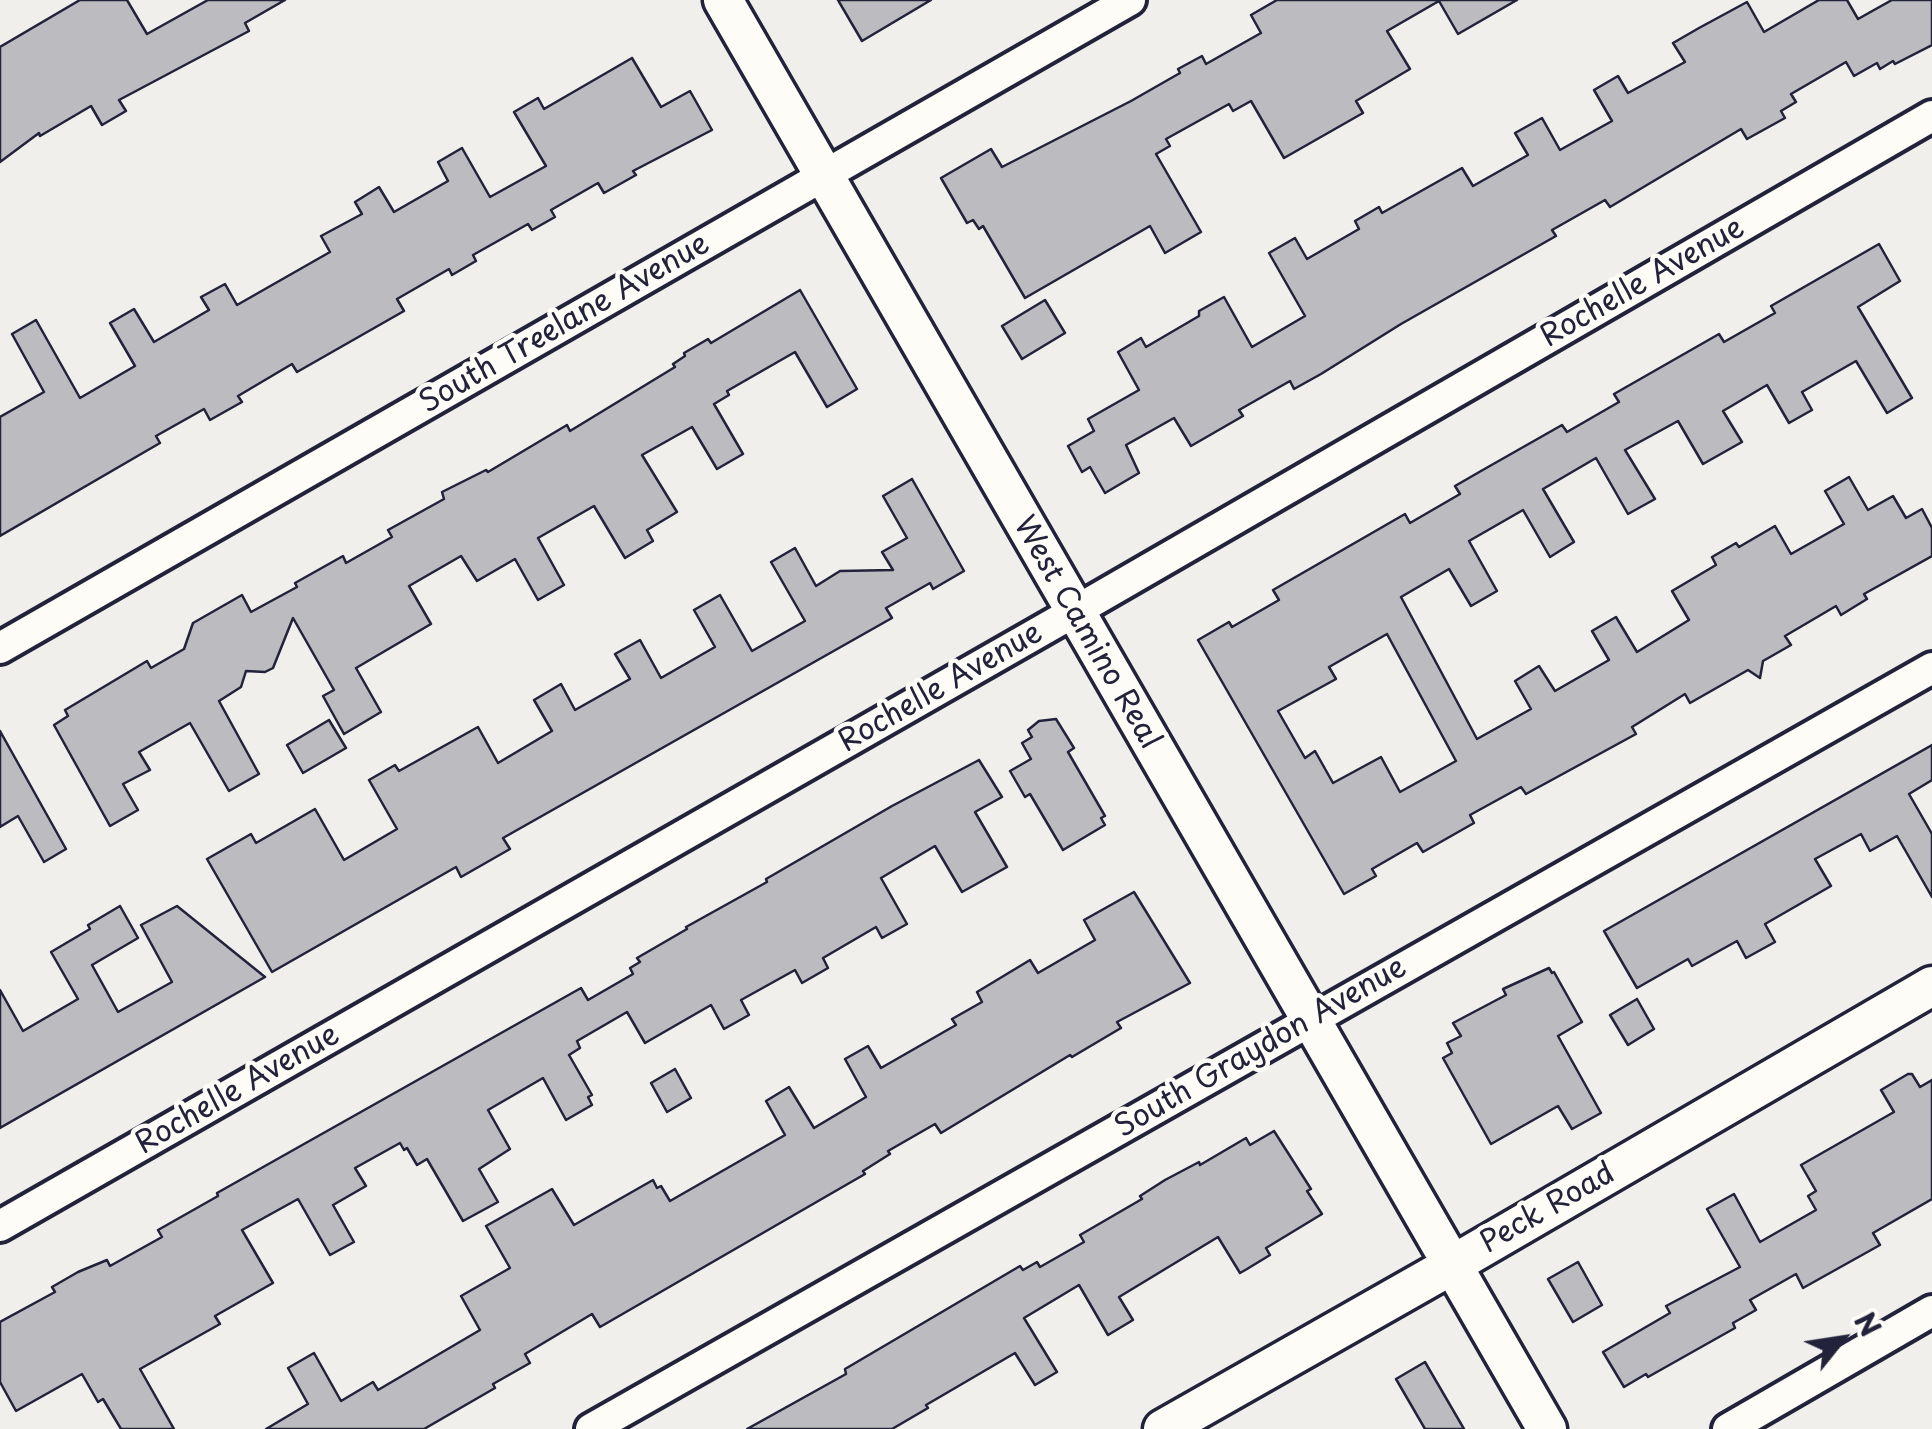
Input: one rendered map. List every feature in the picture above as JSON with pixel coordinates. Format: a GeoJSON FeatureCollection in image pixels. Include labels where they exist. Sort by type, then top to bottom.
{"type":"FeatureCollection","features":[{"type":"Feature","properties":{"kind":"street","name":"West Camino Real"},"geometry":{"type":"LineString","coordinates":[[723,0],[1548,1429]]}},
{"type":"Feature","properties":{"kind":"street","name":"South Treelane Avenue"},"geometry":{"type":"LineString","coordinates":[[0,648],[1130,0]]}},
{"type":"Feature","properties":{"kind":"street","name":"Rochelle Avenue"},"geometry":{"type":"LineString","coordinates":[[0,1226],[1932,116]]}},
{"type":"Feature","properties":{"kind":"street","name":"South Graydon Avenue"},"geometry":{"type":"LineString","coordinates":[[591,1429],[1932,668]]}},
{"type":"Feature","properties":{"kind":"street","name":"Peck Road"},"geometry":{"type":"LineString","coordinates":[[1163,1429],[1932,986]]}},
{"type":"Feature","properties":{"kind":"street"},"geometry":{"type":"LineString","coordinates":[[1728,1429],[1932,1311]]}},
{"type":"Feature","properties":{"kind":"building"},"geometry":{"type":"Polygon","coordinates":[[[80,0],[127,0],[147,34],[208,0],[285,0],[245,23],[249,31],[119,100],[126,111],[102,125],[91,106],[40,136],[39,133],[0,162],[0,47],[80,0]]]}},
{"type":"Feature","properties":{"kind":"building"},"geometry":{"type":"Polygon","coordinates":[[[838,0],[931,0],[862,41],[838,0]]]}},
{"type":"Feature","properties":{"kind":"building"},"geometry":{"type":"Polygon","coordinates":[[[1277,0],[1517,0],[1458,34],[1439,1],[1387,31],[1410,69],[1356,101],[1363,113],[1284,158],[1251,101],[1233,111],[1229,104],[1166,139],[1170,146],[1156,154],[1201,232],[1165,253],[1150,226],[1025,298],[983,226],[979,229],[973,220],[967,223],[941,178],[991,149],[1002,167],[1131,101],[1202,56],[1206,64],[1261,33],[1251,15],[1277,0]]]}},
{"type":"Feature","properties":{"kind":"building"},"geometry":{"type":"Polygon","coordinates":[[[1819,0],[1847,0],[1858,19],[1892,0],[1932,0],[1932,45],[1895,64],[1893,61],[1880,69],[1877,63],[1854,76],[1846,62],[1791,94],[1796,102],[1781,111],[1785,118],[1747,139],[1741,129],[1610,207],[1605,200],[1552,230],[1556,236],[1321,374],[1294,389],[1290,381],[1239,410],[1243,416],[1191,446],[1174,418],[1126,445],[1139,473],[1105,493],[1090,467],[1082,472],[1068,446],[1094,431],[1088,419],[1139,390],[1118,352],[1141,338],[1146,347],[1224,297],[1252,347],[1305,316],[1269,253],[1295,238],[1307,259],[1359,229],[1355,221],[1379,207],[1382,213],[1462,168],[1473,186],[1528,155],[1515,133],[1542,118],[1560,150],[1612,121],[1594,90],[1618,76],[1628,93],[1685,62],[1673,43],[1747,2],[1764,32],[1819,0]]]}},
{"type":"Feature","properties":{"kind":"building"},"geometry":{"type":"Polygon","coordinates":[[[632,58],[661,107],[690,91],[712,130],[633,171],[636,175],[604,193],[598,183],[551,210],[555,217],[532,230],[528,224],[473,255],[476,261],[452,275],[449,269],[397,299],[404,311],[297,372],[292,364],[238,396],[242,402],[210,420],[204,409],[156,436],[160,443],[0,536],[0,417],[44,392],[12,334],[36,320],[80,398],[135,366],[110,323],[134,309],[154,342],[209,310],[201,297],[225,284],[237,305],[330,252],[321,236],[362,214],[355,202],[379,187],[394,212],[448,181],[438,162],[462,148],[490,197],[546,166],[514,112],[538,98],[544,109],[632,58]]]}},
{"type":"Feature","properties":{"kind":"building"},"geometry":{"type":"Polygon","coordinates":[[[1879,244],[1900,281],[1858,307],[1912,398],[1887,413],[1856,361],[1802,392],[1812,410],[1789,423],[1767,385],[1723,411],[1742,442],[1703,464],[1678,421],[1625,450],[1655,499],[1628,514],[1596,458],[1543,489],[1574,542],[1550,557],[1523,510],[1469,541],[1497,591],[1471,606],[1449,569],[1401,597],[1477,739],[1531,709],[1515,681],[1539,666],[1555,691],[1609,660],[1592,631],[1616,617],[1637,652],[1689,620],[1672,591],[1716,565],[1712,557],[1775,526],[1791,554],[1844,524],[1825,491],[1849,477],[1868,510],[1893,496],[1906,518],[1922,509],[1932,528],[1932,556],[1864,594],[1867,599],[1841,615],[1836,606],[1785,636],[1791,645],[1763,661],[1760,678],[1748,670],[1690,703],[1685,694],[1632,727],[1636,734],[1526,794],[1521,787],[1470,815],[1474,823],[1423,852],[1417,843],[1372,869],[1376,876],[1344,894],[1198,640],[1229,622],[1232,627],[1279,600],[1273,590],[1405,514],[1410,523],[1460,494],[1455,486],[1562,425],[1567,432],[1619,402],[1614,394],[1719,334],[1724,342],[1775,313],[1771,306],[1879,244]],[[1387,634],[1329,667],[1336,679],[1278,711],[1305,758],[1315,751],[1333,783],[1381,757],[1400,792],[1456,761],[1387,634]]]}},
{"type":"Feature","properties":{"kind":"building"},"geometry":{"type":"Polygon","coordinates":[[[800,290],[857,389],[827,407],[795,352],[727,391],[729,395],[714,404],[743,454],[717,469],[692,427],[642,455],[677,512],[647,530],[653,541],[625,558],[594,506],[538,538],[564,585],[538,600],[515,559],[477,581],[461,556],[409,586],[431,624],[356,668],[381,712],[344,734],[323,696],[334,690],[293,618],[273,668],[265,672],[246,671],[241,687],[219,701],[259,774],[229,791],[190,723],[139,752],[150,770],[123,784],[138,810],[110,826],[54,725],[68,716],[65,710],[147,661],[151,668],[184,649],[193,623],[242,595],[251,612],[343,556],[346,563],[392,537],[388,530],[444,499],[442,492],[488,472],[567,425],[570,431],[675,367],[673,364],[684,353],[708,339],[711,343],[800,290]]]}},
{"type":"Feature","properties":{"kind":"building"},"geometry":{"type":"Polygon","coordinates":[[[1045,300],[1065,333],[1022,359],[1002,326],[1045,300]]]}},
{"type":"Feature","properties":{"kind":"building"},"geometry":{"type":"Polygon","coordinates":[[[912,479],[964,571],[933,589],[930,583],[886,608],[892,618],[503,838],[510,849],[461,877],[456,867],[272,972],[207,859],[251,834],[256,843],[315,809],[344,860],[397,829],[369,780],[395,765],[399,771],[478,727],[498,763],[552,731],[534,700],[561,684],[575,710],[630,679],[615,654],[640,640],[661,678],[715,647],[694,610],[720,595],[752,651],[805,621],[771,562],[795,548],[816,586],[840,571],[893,570],[882,552],[907,538],[883,496],[912,479]]]}},
{"type":"Feature","properties":{"kind":"building"},"geometry":{"type":"Polygon","coordinates":[[[1056,719],[1074,748],[1068,752],[1105,816],[1101,818],[1105,825],[1063,850],[1030,794],[1025,797],[1010,771],[1031,759],[1022,743],[1032,737],[1028,730],[1039,721],[1056,719]]]}},
{"type":"Feature","properties":{"kind":"building"},"geometry":{"type":"Polygon","coordinates":[[[329,720],[346,748],[303,773],[287,745],[329,720]]]}},
{"type":"Feature","properties":{"kind":"building"},"geometry":{"type":"Polygon","coordinates":[[[0,731],[66,849],[44,862],[18,816],[0,827],[0,731]]]}},
{"type":"Feature","properties":{"kind":"building"},"geometry":{"type":"Polygon","coordinates":[[[1932,745],[1932,780],[1909,794],[1932,834],[1932,897],[1897,836],[1870,851],[1861,834],[1815,859],[1831,886],[1765,924],[1775,942],[1746,958],[1737,941],[1692,966],[1688,959],[1637,988],[1604,931],[1932,745]]]}},
{"type":"Feature","properties":{"kind":"building"},"geometry":{"type":"Polygon","coordinates":[[[979,760],[1002,797],[975,812],[1007,867],[962,892],[935,846],[881,878],[907,924],[882,938],[876,927],[823,958],[828,968],[802,983],[795,970],[741,1000],[749,1015],[724,1029],[711,1005],[645,1043],[627,1012],[577,1041],[580,1048],[569,1055],[592,1095],[588,1097],[592,1105],[566,1120],[543,1078],[488,1110],[510,1149],[479,1169],[498,1202],[463,1221],[427,1159],[417,1165],[400,1143],[355,1168],[366,1186],[333,1205],[354,1242],[330,1255],[298,1199],[242,1230],[273,1283],[215,1316],[220,1324],[140,1369],[174,1429],[121,1429],[103,1399],[98,1402],[82,1374],[16,1411],[0,1382],[0,1322],[55,1292],[52,1287],[78,1272],[107,1260],[110,1266],[162,1237],[158,1230],[218,1196],[217,1193],[581,988],[588,1000],[633,974],[630,968],[640,962],[637,958],[686,927],[892,806],[979,760]]]}},
{"type":"Feature","properties":{"kind":"building"},"geometry":{"type":"Polygon","coordinates":[[[1134,892],[1190,983],[1117,1022],[1121,1028],[941,1133],[935,1124],[888,1151],[890,1154],[863,1171],[865,1174],[600,1327],[592,1314],[525,1354],[530,1363],[493,1384],[495,1388],[424,1429],[266,1429],[308,1404],[288,1368],[314,1353],[341,1401],[373,1382],[378,1390],[480,1330],[461,1296],[510,1268],[486,1226],[552,1189],[574,1225],[653,1180],[670,1201],[785,1135],[766,1101],[789,1087],[814,1128],[866,1097],[845,1059],[868,1046],[881,1068],[956,1025],[952,1019],[982,1002],[977,992],[1030,960],[1038,973],[1095,940],[1084,920],[1134,892]]]}},
{"type":"Feature","properties":{"kind":"building"},"geometry":{"type":"Polygon","coordinates":[[[120,906],[138,938],[92,965],[118,1012],[172,982],[141,925],[177,906],[265,977],[0,1128],[0,990],[23,1031],[78,999],[51,952],[120,906]]]}},
{"type":"Feature","properties":{"kind":"building"},"geometry":{"type":"Polygon","coordinates":[[[1549,968],[1582,1022],[1558,1036],[1601,1113],[1572,1129],[1558,1106],[1491,1144],[1443,1058],[1452,1053],[1447,1043],[1461,1036],[1453,1023],[1506,995],[1503,989],[1549,968]]]}},
{"type":"Feature","properties":{"kind":"building"},"geometry":{"type":"Polygon","coordinates":[[[1637,999],[1654,1029],[1628,1045],[1610,1015],[1637,999]]]}},
{"type":"Feature","properties":{"kind":"building"},"geometry":{"type":"Polygon","coordinates":[[[675,1069],[691,1098],[667,1112],[651,1083],[675,1069]]]}},
{"type":"Feature","properties":{"kind":"building"},"geometry":{"type":"Polygon","coordinates":[[[1908,1074],[1920,1087],[1932,1080],[1932,1199],[1873,1233],[1880,1245],[1803,1288],[1796,1274],[1750,1300],[1756,1310],[1733,1323],[1735,1328],[1624,1387],[1603,1352],[1670,1313],[1666,1306],[1740,1267],[1707,1209],[1734,1194],[1760,1242],[1816,1210],[1808,1196],[1816,1191],[1801,1165],[1894,1112],[1881,1090],[1908,1074]]]}},
{"type":"Feature","properties":{"kind":"building"},"geometry":{"type":"Polygon","coordinates":[[[1274,1131],[1322,1214],[1266,1248],[1270,1255],[1240,1273],[1218,1237],[1119,1297],[1133,1320],[1108,1335],[1079,1285],[1024,1318],[1057,1372],[1035,1385],[1015,1353],[892,1429],[747,1429],[846,1374],[845,1369],[1020,1266],[1023,1270],[1037,1262],[1040,1267],[1084,1242],[1080,1235],[1142,1199],[1140,1196],[1165,1180],[1246,1138],[1250,1145],[1274,1131]]]}},
{"type":"Feature","properties":{"kind":"building"},"geometry":{"type":"Polygon","coordinates":[[[1578,1262],[1602,1305],[1573,1322],[1548,1279],[1578,1262]]]}},
{"type":"Feature","properties":{"kind":"building"},"geometry":{"type":"Polygon","coordinates":[[[1425,1362],[1464,1429],[1425,1429],[1396,1379],[1425,1362]]]}}]}
